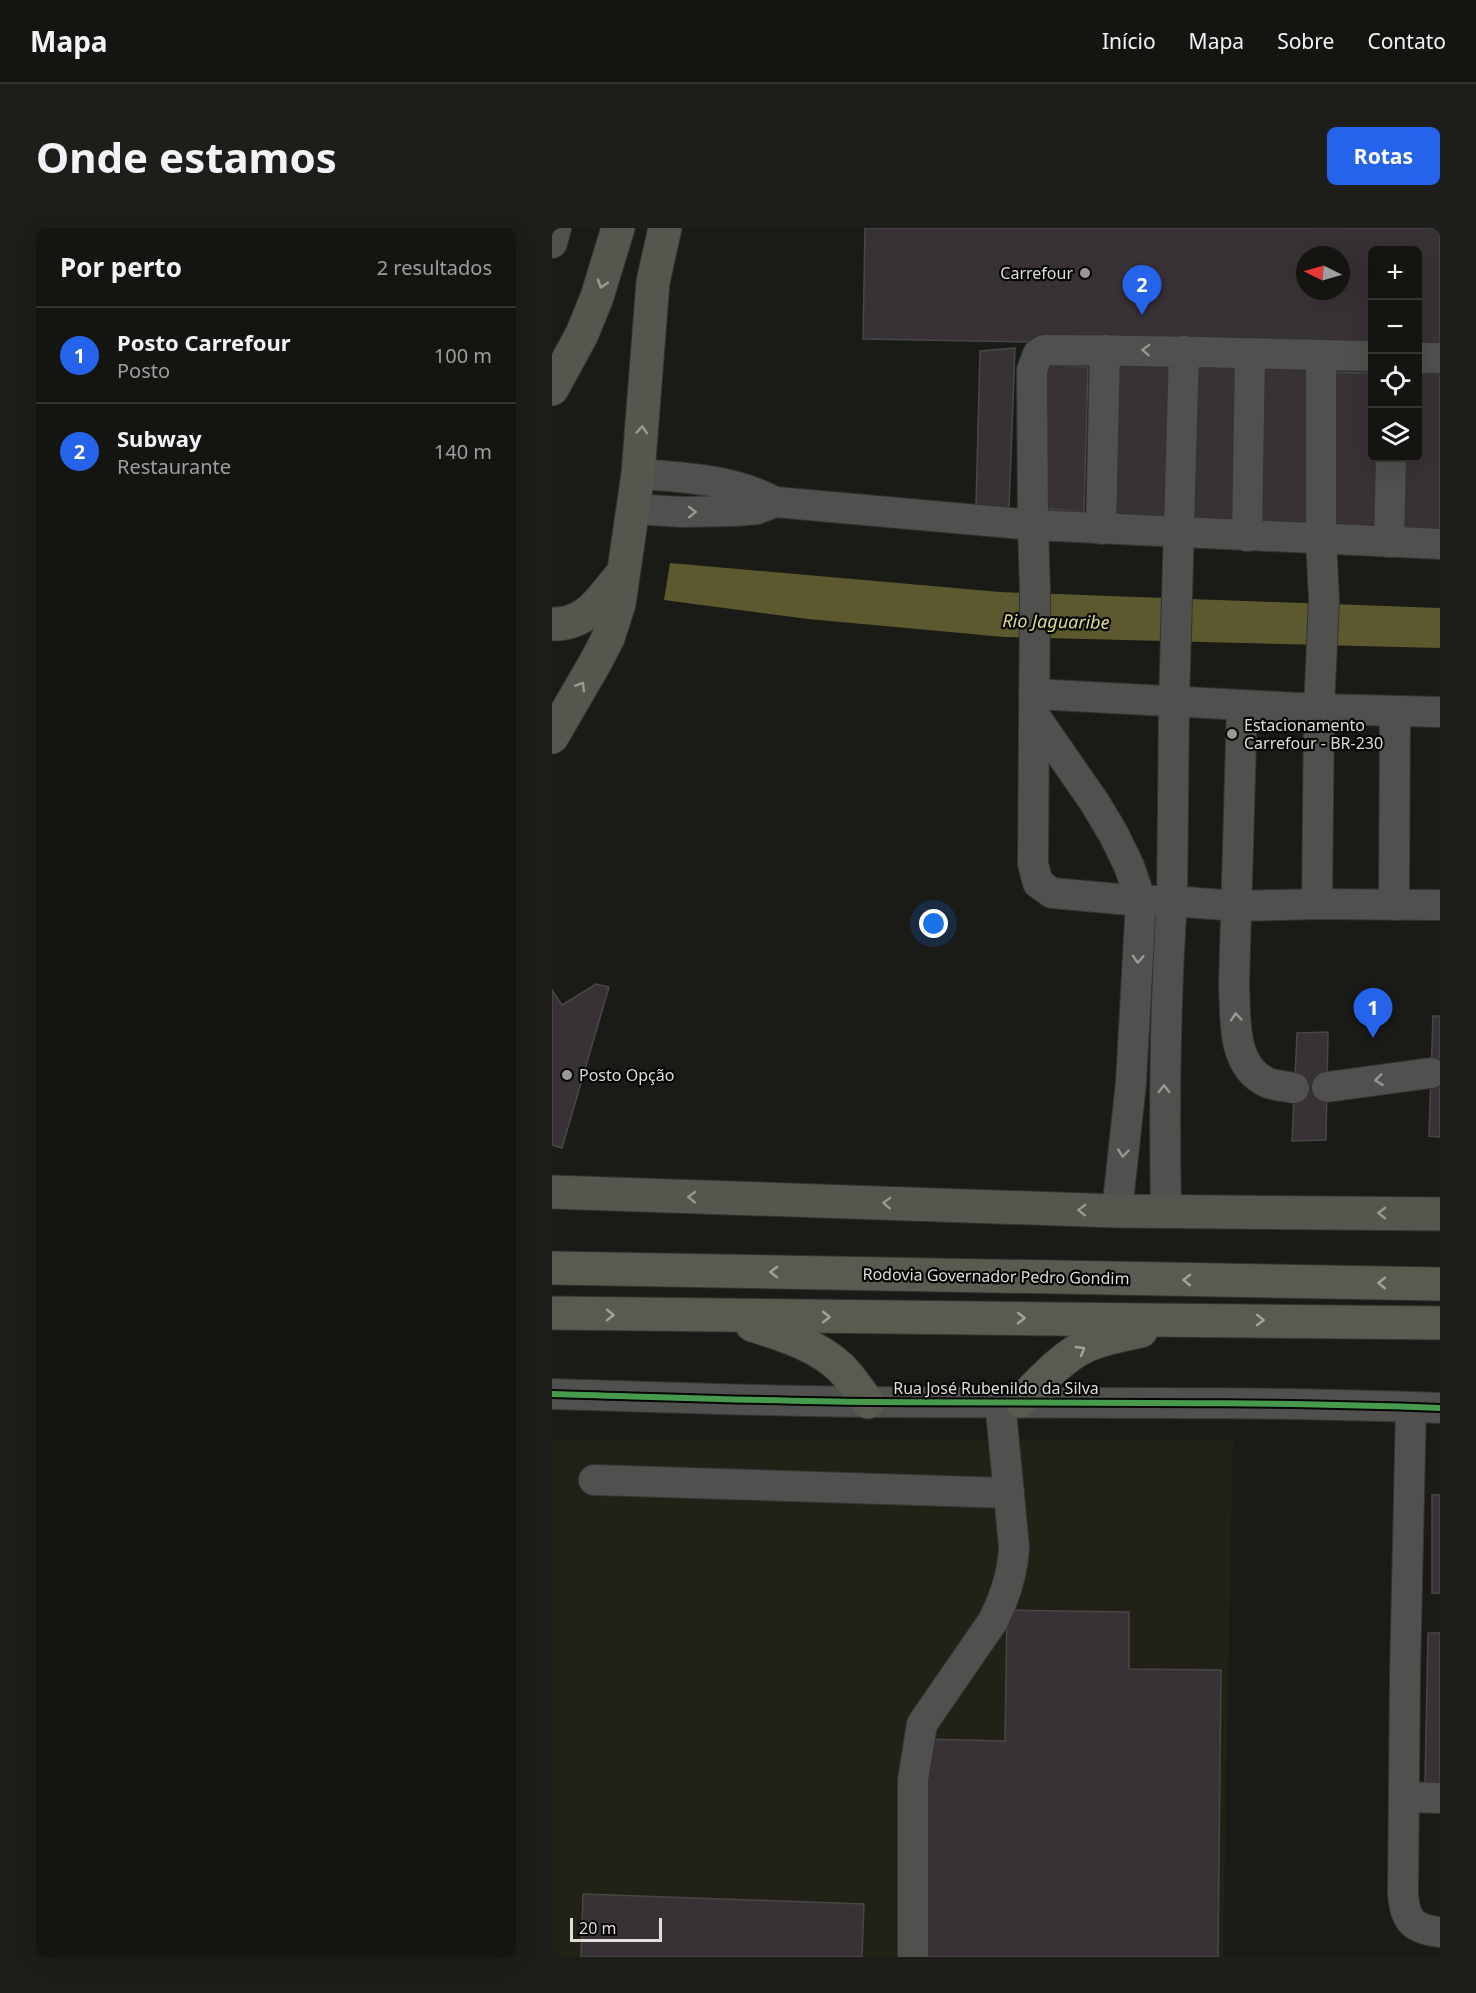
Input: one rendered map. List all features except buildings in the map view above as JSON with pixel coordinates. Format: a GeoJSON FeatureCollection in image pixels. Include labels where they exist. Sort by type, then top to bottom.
{"type":"FeatureCollection","features":[{"type":"Feature","properties":{"kind":"highway","name":"Rodovia Governador Pedro Gondim"},"geometry":{"type":"LineString","coordinates":[[552,1268],[1440,1284]]}},
{"type":"Feature","properties":{"kind":"highway"},"geometry":{"type":"LineString","coordinates":[[552,1313],[728,1317],[1202,1319],[1440,1323]]}},
{"type":"Feature","properties":{"kind":"highway"},"geometry":{"type":"LineString","coordinates":[[728,1317],[785,1336],[819,1351],[841,1368],[868,1402]]}},
{"type":"Feature","properties":{"kind":"highway"},"geometry":{"type":"LineString","coordinates":[[1011,1401],[1084,1346],[1115,1337],[1202,1319]]}},
{"type":"Feature","properties":{"kind":"main road"},"geometry":{"type":"LineString","coordinates":[[552,389],[582,334],[597,297],[618,228]]}},
{"type":"Feature","properties":{"kind":"main road"},"geometry":{"type":"LineString","coordinates":[[552,737],[608,638],[619,604],[638,474],[653,282],[665,228]]}},
{"type":"Feature","properties":{"kind":"main road"},"geometry":{"type":"LineString","coordinates":[[552,624],[566,625],[583,618],[624,571]]}},
{"type":"Feature","properties":{"kind":"main road"},"geometry":{"type":"LineString","coordinates":[[552,1192],[1117,1211],[1440,1214]]}},
{"type":"Feature","properties":{"kind":"street"},"geometry":{"type":"LineString","coordinates":[[552,243],[556,228]]}},
{"type":"Feature","properties":{"kind":"street"},"geometry":{"type":"LineString","coordinates":[[1368,356],[1105,350],[1044,350],[1038,354],[1032,370],[1035,591],[1033,864],[1038,882],[1052,893],[1237,906],[1440,905]]}},
{"type":"Feature","properties":{"kind":"street"},"geometry":{"type":"LineString","coordinates":[[1101,529],[1105,350]]}},
{"type":"Feature","properties":{"kind":"street"},"geometry":{"type":"LineString","coordinates":[[1166,1210],[1164,1083],[1172,901],[1174,703],[1184,351]]}},
{"type":"Feature","properties":{"kind":"street"},"geometry":{"type":"LineString","coordinates":[[1247,536],[1250,353]]}},
{"type":"Feature","properties":{"kind":"street"},"geometry":{"type":"LineString","coordinates":[[1317,904],[1319,709],[1324,599],[1321,539],[1322,355]]}},
{"type":"Feature","properties":{"kind":"street"},"geometry":{"type":"LineString","coordinates":[[1422,357],[1440,358]]}},
{"type":"Feature","properties":{"kind":"street"},"geometry":{"type":"LineString","coordinates":[[1389,542],[1391,462]]}},
{"type":"Feature","properties":{"kind":"street"},"geometry":{"type":"LineString","coordinates":[[638,474],[709,481],[757,492],[775,502],[1033,525],[1440,544]]}},
{"type":"Feature","properties":{"kind":"street"},"geometry":{"type":"LineString","coordinates":[[633,509],[682,512],[735,511],[757,509],[775,502]]}},
{"type":"Feature","properties":{"kind":"street"},"geometry":{"type":"LineString","coordinates":[[1034,704],[1174,703],[1440,712]]}},
{"type":"Feature","properties":{"kind":"street"},"geometry":{"type":"LineString","coordinates":[[1034,704],[1114,834],[1129,866],[1141,901],[1131,1083],[1117,1211]]}},
{"type":"Feature","properties":{"kind":"street"},"geometry":{"type":"LineString","coordinates":[[1242,705],[1234,985],[1240,1055],[1251,1072],[1268,1083],[1294,1088]]}},
{"type":"Feature","properties":{"kind":"street"},"geometry":{"type":"LineString","coordinates":[[1394,904],[1395,711]]}},
{"type":"Feature","properties":{"kind":"street"},"geometry":{"type":"LineString","coordinates":[[1327,1087],[1431,1073]]}},
{"type":"Feature","properties":{"kind":"street","name":"Rua José Rubenildo da Silva"},"geometry":{"type":"LineString","coordinates":[[552,1395],[868,1402],[1011,1401],[1425,1407]]}},
{"type":"Feature","properties":{"kind":"street"},"geometry":{"type":"LineString","coordinates":[[913,1957],[913,1780],[922,1724],[993,1620],[1010,1580],[1014,1547],[1009,1493],[1011,1401]]}},
{"type":"Feature","properties":{"kind":"street"},"geometry":{"type":"LineString","coordinates":[[1425,1407],[1405,1674],[1404,1910],[1412,1923],[1427,1931],[1440,1932]]}},
{"type":"Feature","properties":{"kind":"street"},"geometry":{"type":"LineString","coordinates":[[594,1480],[1009,1493]]}},
{"type":"Feature","properties":{"kind":"street"},"geometry":{"type":"LineString","coordinates":[[1405,1797],[1440,1798]]}},
{"type":"Feature","properties":{"kind":"shaded area"},"geometry":{"type":"Polygon","coordinates":[[[552,1440],[1233,1440],[1223,1957],[552,1957],[552,1440]]]}},
{"type":"Feature","properties":{"kind":"water","name":"Rio Jaguaribe"},"geometry":{"type":"Polygon","coordinates":[[[670,563],[1000,592],[1440,608],[1440,648],[1004,637],[808,619],[664,600],[670,563]]]}},
{"type":"Feature","properties":{"kind":"cycle path"},"geometry":{"type":"LineString","coordinates":[[552,1394],[750,1400],[1226,1403],[1440,1408]]}},
{"type":"Feature","properties":{"kind":"place","name":"Carrefour"},"geometry":{"type":"Point","coordinates":[1085,273]}},
{"type":"Feature","properties":{"kind":"place","name":"Subway"},"geometry":{"type":"Point","coordinates":[1142,315]}},
{"type":"Feature","properties":{"kind":"place","name":"Estacionamento Carrefour - BR-230"},"geometry":{"type":"Point","coordinates":[1232,734]}},
{"type":"Feature","properties":{"kind":"place","name":"Posto Carrefour"},"geometry":{"type":"Point","coordinates":[1373,1038]}},
{"type":"Feature","properties":{"kind":"place","name":"Posto Opção"},"geometry":{"type":"Point","coordinates":[567,1075]}}]}
